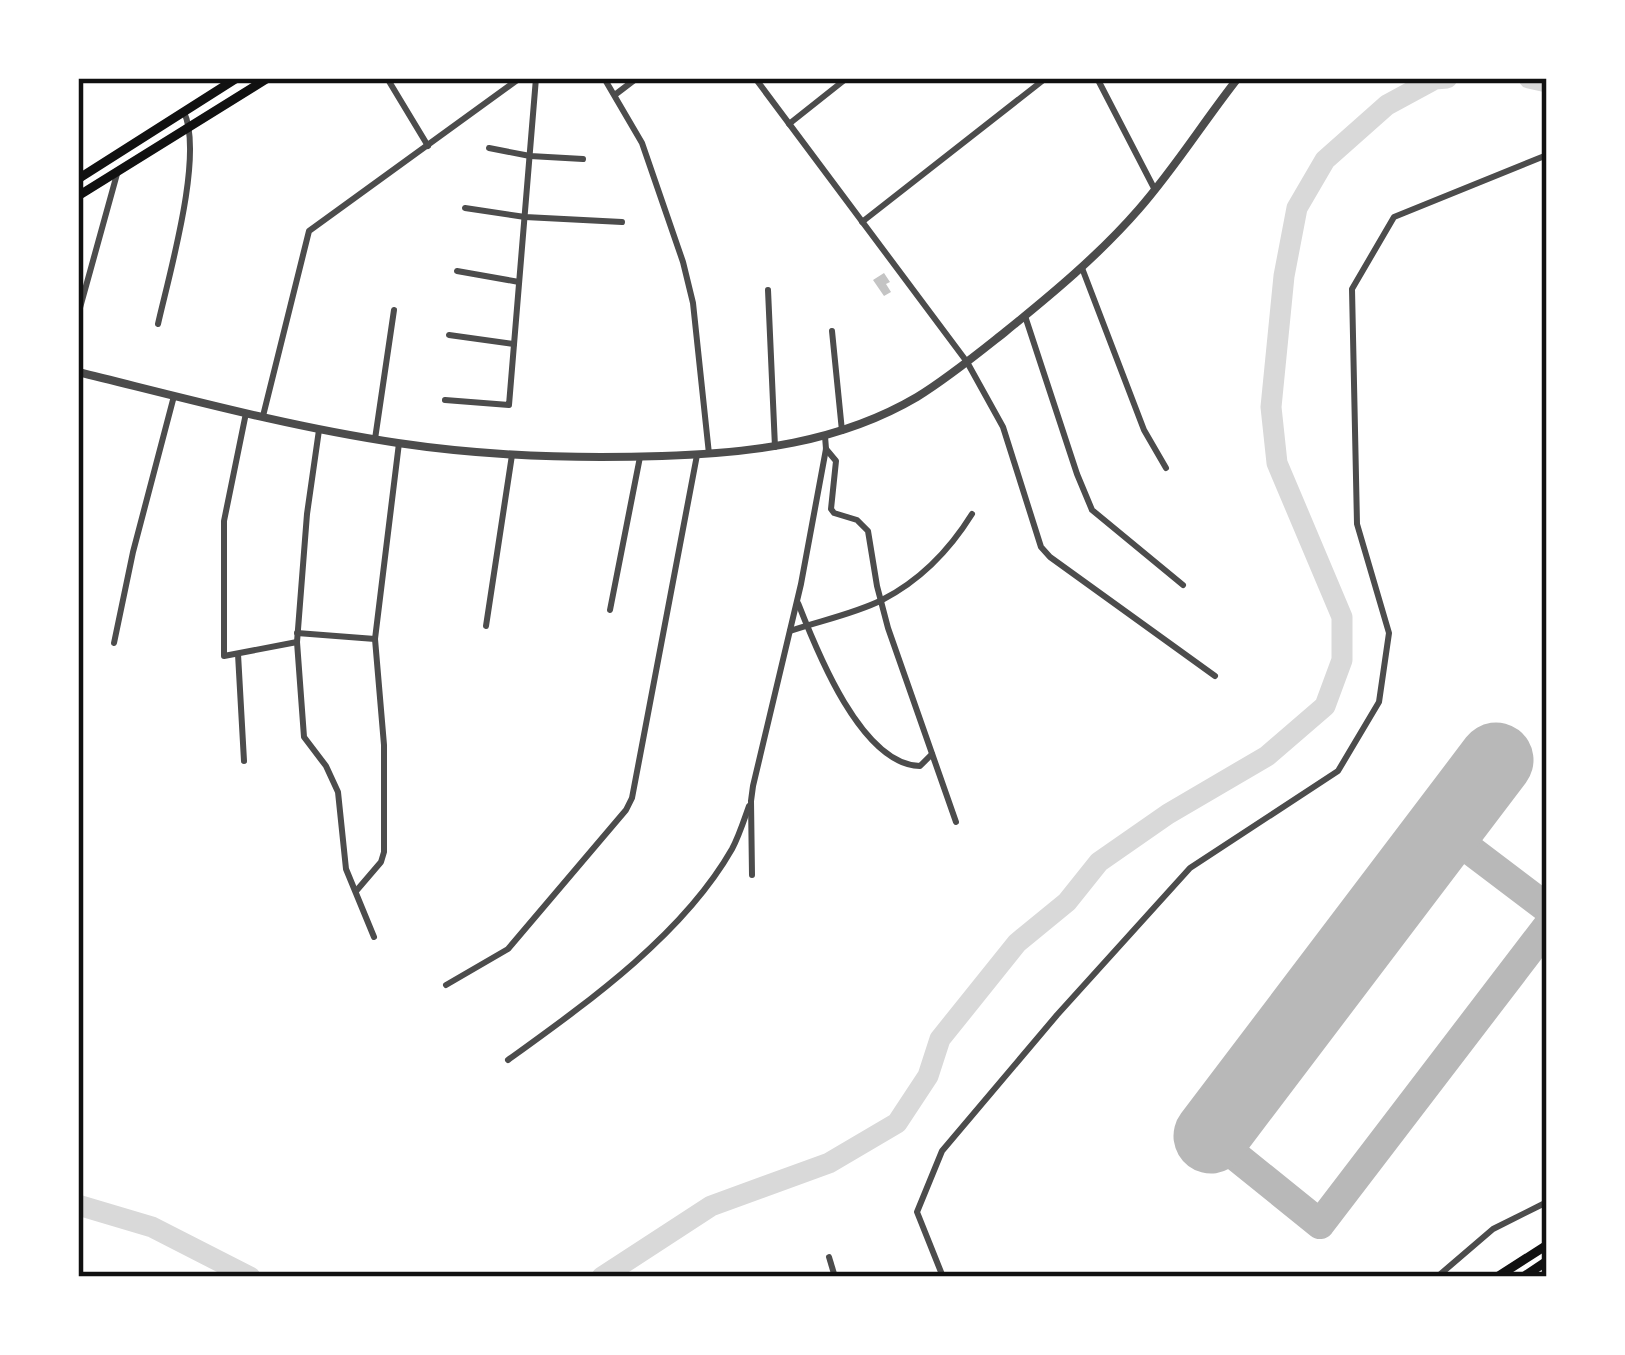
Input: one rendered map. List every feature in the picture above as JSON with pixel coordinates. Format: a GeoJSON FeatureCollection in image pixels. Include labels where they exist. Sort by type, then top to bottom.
{"type":"FeatureCollection","features":[{"type":"Feature","properties":{"kind":"main road"},"geometry":{"type":"LineString","coordinates":[[78,179],[237,78]]}},
{"type":"Feature","properties":{"kind":"main road"},"geometry":{"type":"LineString","coordinates":[[78,196],[268,78]]}},
{"type":"Feature","properties":{"kind":"main road"},"geometry":{"type":"LineString","coordinates":[[1497,1277],[1547,1245]]}},
{"type":"Feature","properties":{"kind":"main road"},"geometry":{"type":"LineString","coordinates":[[1523,1277],[1547,1261]]}},
{"type":"Feature","properties":{"kind":"street"},"geometry":{"type":"LineString","coordinates":[[387,78],[428,146]]}},
{"type":"Feature","properties":{"kind":"street"},"geometry":{"type":"LineString","coordinates":[[262,416],[309,232],[520,78]]}},
{"type":"Feature","properties":{"kind":"street"},"geometry":{"type":"LineString","coordinates":[[445,400],[508,405],[536,78]]}},
{"type":"Feature","properties":{"kind":"street"},"geometry":{"type":"LineString","coordinates":[[604,78],[649,159],[691,291],[709,454]]}},
{"type":"Feature","properties":{"kind":"street"},"geometry":{"type":"LineString","coordinates":[[615,96],[637,78]]}},
{"type":"Feature","properties":{"kind":"street"},"geometry":{"type":"LineString","coordinates":[[755,78],[967,362],[1003,427],[1041,547],[1215,676]]}},
{"type":"Feature","properties":{"kind":"street"},"geometry":{"type":"LineString","coordinates":[[789,124],[848,78]]}},
{"type":"Feature","properties":{"kind":"street"},"geometry":{"type":"LineString","coordinates":[[862,222],[1046,78]]}},
{"type":"Feature","properties":{"kind":"street"},"geometry":{"type":"LineString","coordinates":[[1097,78],[1155,190]]}},
{"type":"Feature","properties":{"kind":"street"},"geometry":{"type":"LineString","coordinates":[[78,371],[319,429],[512,455],[697,455],[825,436],[914,398],[967,362],[1082,268],[1155,190],[1238,78]]}},
{"type":"Feature","properties":{"kind":"street"},"geometry":{"type":"LineString","coordinates":[[158,324],[185,204],[190,127],[184,112]]}},
{"type":"Feature","properties":{"kind":"street"},"geometry":{"type":"LineString","coordinates":[[489,148],[583,159]]}},
{"type":"Feature","properties":{"kind":"street"},"geometry":{"type":"LineString","coordinates":[[944,1277],[917,1212],[942,1151],[1190,868],[1338,771],[1378,702],[1389,632],[1357,524],[1352,289],[1394,217],[1547,155]]}},
{"type":"Feature","properties":{"kind":"street"},"geometry":{"type":"LineString","coordinates":[[78,315],[118,172]]}},
{"type":"Feature","properties":{"kind":"street"},"geometry":{"type":"LineString","coordinates":[[464,208],[622,222]]}},
{"type":"Feature","properties":{"kind":"street"},"geometry":{"type":"LineString","coordinates":[[1082,268],[1144,430],[1166,467]]}},
{"type":"Feature","properties":{"kind":"street"},"geometry":{"type":"LineString","coordinates":[[457,271],[519,282]]}},
{"type":"Feature","properties":{"kind":"street"},"geometry":{"type":"LineString","coordinates":[[768,290],[775,447]]}},
{"type":"Feature","properties":{"kind":"street"},"geometry":{"type":"LineString","coordinates":[[374,439],[394,310]]}},
{"type":"Feature","properties":{"kind":"street"},"geometry":{"type":"LineString","coordinates":[[1025,316],[1092,511],[1183,585]]}},
{"type":"Feature","properties":{"kind":"street"},"geometry":{"type":"LineString","coordinates":[[832,332],[842,431]]}},
{"type":"Feature","properties":{"kind":"street"},"geometry":{"type":"LineString","coordinates":[[449,335],[514,344]]}},
{"type":"Feature","properties":{"kind":"street"},"geometry":{"type":"LineString","coordinates":[[114,643],[174,396]]}},
{"type":"Feature","properties":{"kind":"street"},"geometry":{"type":"LineString","coordinates":[[246,413],[224,521],[224,656],[297,638],[375,640]]}},
{"type":"Feature","properties":{"kind":"street"},"geometry":{"type":"LineString","coordinates":[[319,429],[297,638],[304,737],[338,792],[346,868],[374,937]]}},
{"type":"Feature","properties":{"kind":"street"},"geometry":{"type":"LineString","coordinates":[[508,1060],[613,980],[680,917],[729,854],[751,801],[797,601],[825,436]]}},
{"type":"Feature","properties":{"kind":"street"},"geometry":{"type":"LineString","coordinates":[[356,891],[384,852],[385,745],[375,640],[399,443]]}},
{"type":"Feature","properties":{"kind":"street"},"geometry":{"type":"LineString","coordinates":[[826,449],[836,461],[831,509],[868,531],[881,601],[956,822]]}},
{"type":"Feature","properties":{"kind":"street"},"geometry":{"type":"LineString","coordinates":[[487,626],[512,455]]}},
{"type":"Feature","properties":{"kind":"street"},"geometry":{"type":"LineString","coordinates":[[446,985],[508,950],[632,798],[697,455]]}},
{"type":"Feature","properties":{"kind":"street"},"geometry":{"type":"LineString","coordinates":[[610,610],[640,457]]}},
{"type":"Feature","properties":{"kind":"street"},"geometry":{"type":"LineString","coordinates":[[790,631],[881,601],[934,565],[972,514]]}},
{"type":"Feature","properties":{"kind":"street"},"geometry":{"type":"LineString","coordinates":[[797,601],[826,671],[868,735],[914,767],[926,763],[932,754]]}},
{"type":"Feature","properties":{"kind":"street"},"geometry":{"type":"LineString","coordinates":[[238,654],[244,761]]}},
{"type":"Feature","properties":{"kind":"street"},"geometry":{"type":"LineString","coordinates":[[751,801],[752,875]]}},
{"type":"Feature","properties":{"kind":"street"},"geometry":{"type":"LineString","coordinates":[[1437,1277],[1492,1229],[1547,1202]]}},
{"type":"Feature","properties":{"kind":"street"},"geometry":{"type":"LineString","coordinates":[[829,1257],[835,1277]]}},
{"type":"Feature","properties":{"kind":"building"},"geometry":{"type":"Polygon","coordinates":[[[884,273],[891,292],[884,296],[873,280],[884,273]]]}},
{"type":"Feature","properties":{"kind":"waterway"},"geometry":{"type":"LineString","coordinates":[[602,1277],[711,1206],[829,1163],[897,1123],[928,1076],[940,1039],[1017,943],[1067,902],[1099,862],[1168,814],[1267,756],[1325,706],[1342,660],[1342,617],[1277,463],[1271,407],[1284,276],[1297,208],[1325,160],[1387,105],[1435,79],[1447,78]]}},
{"type":"Feature","properties":{"kind":"waterway"},"geometry":{"type":"LineString","coordinates":[[1529,78],[1547,82]]}},
{"type":"Feature","properties":{"kind":"waterway"},"geometry":{"type":"LineString","coordinates":[[78,1205],[152,1227],[250,1277]]}},
{"type":"Feature","properties":{"kind":"taxiway"},"geometry":{"type":"LineString","coordinates":[[1444,830],[1547,908]]}},
{"type":"Feature","properties":{"kind":"taxiway"},"geometry":{"type":"LineString","coordinates":[[1211,1136],[1320,1224],[1547,927]]}},
{"type":"Feature","properties":{"kind":"runway"},"geometry":{"type":"LineString","coordinates":[[1211,1136],[1496,760]]}}]}
